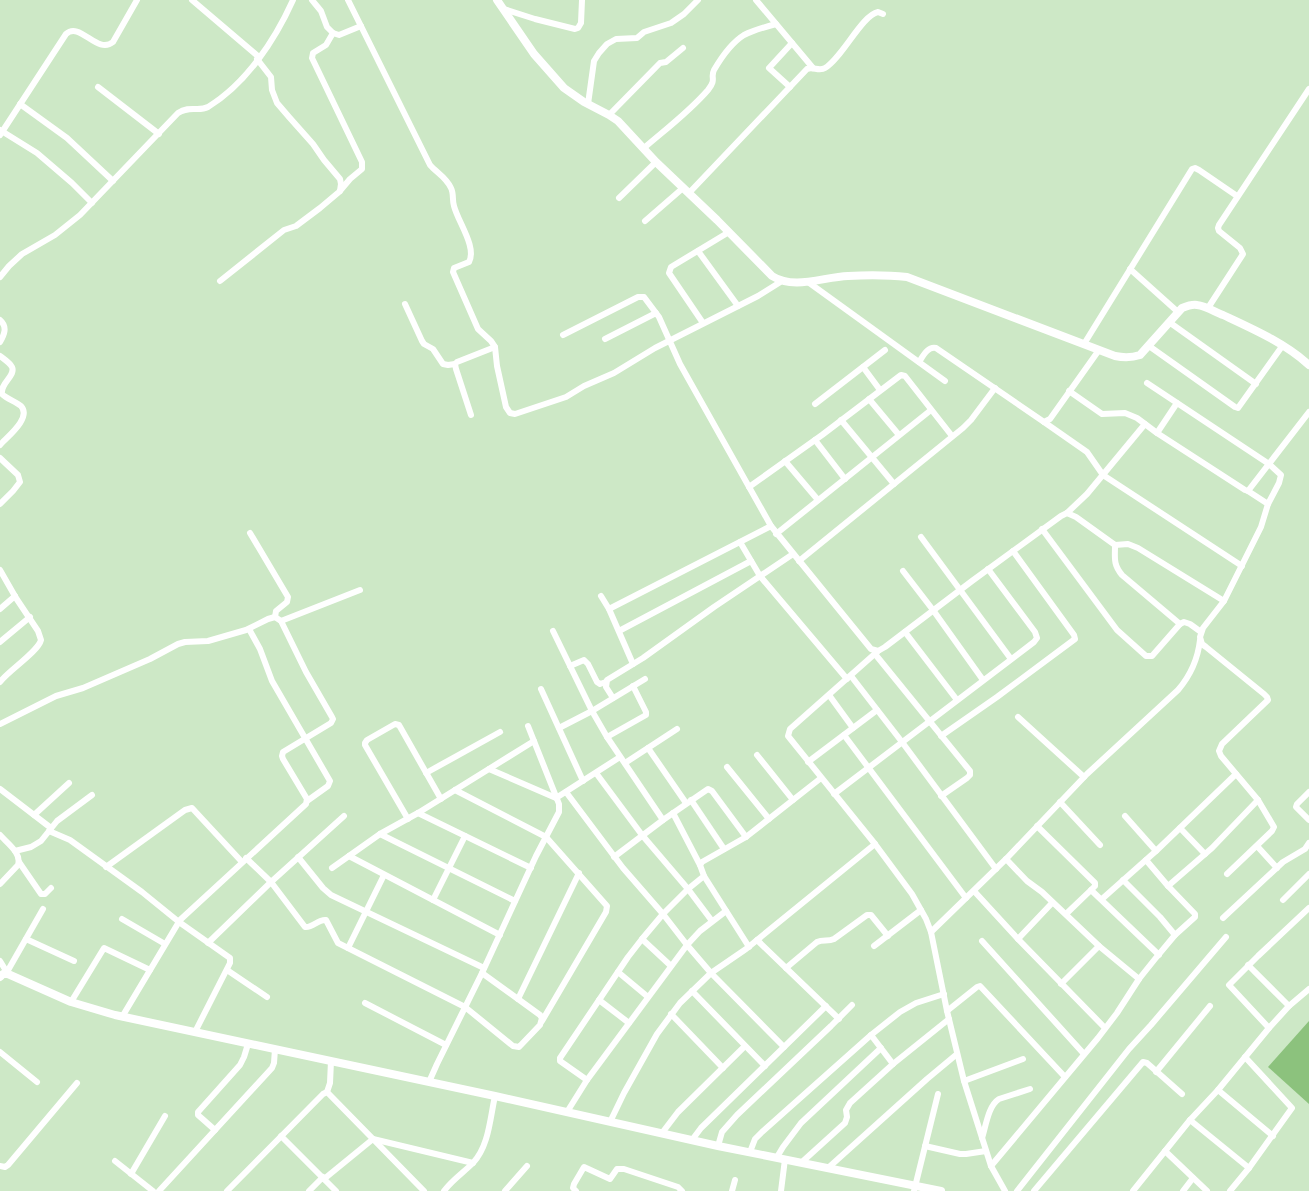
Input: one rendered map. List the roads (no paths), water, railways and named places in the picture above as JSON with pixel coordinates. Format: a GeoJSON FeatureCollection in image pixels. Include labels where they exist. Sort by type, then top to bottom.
{"type":"FeatureCollection","features":[{"type":"Feature","properties":{"kind":"street"},"geometry":{"type":"LineString","coordinates":[[92,203],[72,183],[37,153],[1,132],[68,32],[76,31],[101,45],[109,45],[113,42],[137,0]]}},
{"type":"Feature","properties":{"kind":"street"},"geometry":{"type":"LineString","coordinates":[[192,0],[258,58],[271,77],[272,90],[277,103],[313,144],[340,179],[341,184],[339,192]]}},
{"type":"Feature","properties":{"kind":"street"},"geometry":{"type":"LineString","coordinates":[[0,277],[14,260],[28,250],[55,235],[80,215],[182,110],[188,108],[201,109],[207,107],[232,89],[244,77],[276,32],[293,0]]}},
{"type":"Feature","properties":{"kind":"street"},"geometry":{"type":"LineString","coordinates":[[312,0],[332,33],[339,35],[361,26]]}},
{"type":"Feature","properties":{"kind":"street"},"geometry":{"type":"LineString","coordinates":[[348,0],[430,165],[440,173],[451,189],[454,206],[469,243],[471,256],[469,262],[454,268],[453,272],[478,329],[495,347],[497,366],[506,407],[510,413],[515,414],[566,397],[584,386],[614,373],[703,323],[758,296],[782,281]]}},
{"type":"Feature","properties":{"kind":"street"},"geometry":{"type":"LineString","coordinates":[[497,0],[534,54],[564,88],[574,96],[609,115],[627,129],[656,162],[729,232],[772,276],[782,281],[795,283],[848,276],[882,275],[907,277],[1115,356],[1124,358],[1133,358],[1140,355],[1182,308],[1188,305],[1197,305],[1208,308],[1283,345],[1309,365]]}},
{"type":"Feature","properties":{"kind":"street"},"geometry":{"type":"LineString","coordinates":[[504,9],[535,19],[575,29],[578,28],[581,23],[582,0]]}},
{"type":"Feature","properties":{"kind":"street"},"geometry":{"type":"LineString","coordinates":[[588,104],[594,61],[607,44],[621,38],[637,38],[644,32],[671,23],[684,14],[698,0]]}},
{"type":"Feature","properties":{"kind":"street"},"geometry":{"type":"LineString","coordinates":[[756,0],[813,68]]}},
{"type":"Feature","properties":{"kind":"street"},"geometry":{"type":"LineString","coordinates":[[645,221],[686,190],[807,69],[813,68],[820,70],[826,68],[842,51],[870,15],[878,12],[883,14]]}},
{"type":"Feature","properties":{"kind":"street"},"geometry":{"type":"LineString","coordinates":[[644,148],[701,98],[713,83],[713,72],[734,43],[748,33],[776,24]]}},
{"type":"Feature","properties":{"kind":"street"},"geometry":{"type":"LineString","coordinates":[[220,281],[284,230],[296,226],[339,192],[350,179],[361,170],[363,164],[312,58],[313,53],[326,44],[332,33]]}},
{"type":"Feature","properties":{"kind":"street"},"geometry":{"type":"LineString","coordinates":[[790,87],[769,68],[792,42]]}},
{"type":"Feature","properties":{"kind":"street"},"geometry":{"type":"LineString","coordinates":[[609,115],[660,63],[666,62],[682,48]]}},
{"type":"Feature","properties":{"kind":"street"},"geometry":{"type":"LineString","coordinates":[[98,87],[159,134]]}},
{"type":"Feature","properties":{"kind":"street"},"geometry":{"type":"LineString","coordinates":[[1208,308],[1243,254],[1240,248],[1221,234],[1218,228],[1221,220],[1309,89]]}},
{"type":"Feature","properties":{"kind":"street"},"geometry":{"type":"LineString","coordinates":[[20,104],[64,134],[113,181]]}},
{"type":"Feature","properties":{"kind":"street"},"geometry":{"type":"LineString","coordinates":[[619,198],[656,162]]}},
{"type":"Feature","properties":{"kind":"street"},"geometry":{"type":"LineString","coordinates":[[1084,344],[1192,169],[1195,168],[1199,170],[1237,196]]}},
{"type":"Feature","properties":{"kind":"street"},"geometry":{"type":"LineString","coordinates":[[703,323],[669,271],[671,267],[729,232]]}},
{"type":"Feature","properties":{"kind":"street"},"geometry":{"type":"LineString","coordinates":[[698,251],[738,306]]}},
{"type":"Feature","properties":{"kind":"street"},"geometry":{"type":"LineString","coordinates":[[1130,269],[1178,312]]}},
{"type":"Feature","properties":{"kind":"street"},"geometry":{"type":"LineString","coordinates":[[808,282],[945,381]]}},
{"type":"Feature","properties":{"kind":"street"},"geometry":{"type":"LineString","coordinates":[[563,335],[638,297],[644,297],[656,313],[680,364],[776,534],[871,649],[877,653],[929,722],[969,769],[970,773],[967,778],[941,796]]}},
{"type":"Feature","properties":{"kind":"street"},"geometry":{"type":"LineString","coordinates":[[405,304],[424,344],[433,349],[444,364],[455,364],[495,347]]}},
{"type":"Feature","properties":{"kind":"street"},"geometry":{"type":"LineString","coordinates":[[604,339],[656,313]]}},
{"type":"Feature","properties":{"kind":"street"},"geometry":{"type":"LineString","coordinates":[[0,320],[5,328],[0,342]]}},
{"type":"Feature","properties":{"kind":"street"},"geometry":{"type":"LineString","coordinates":[[1168,322],[1256,384]]}},
{"type":"Feature","properties":{"kind":"street"},"geometry":{"type":"LineString","coordinates":[[1149,346],[1238,408],[1241,406],[1283,345]]}},
{"type":"Feature","properties":{"kind":"street"},"geometry":{"type":"LineString","coordinates":[[919,362],[929,349],[932,347],[936,348],[1087,452],[1103,475],[1242,566]]}},
{"type":"Feature","properties":{"kind":"street"},"geometry":{"type":"LineString","coordinates":[[815,404],[885,350]]}},
{"type":"Feature","properties":{"kind":"street"},"geometry":{"type":"LineString","coordinates":[[1044,422],[1050,419],[1099,350]]}},
{"type":"Feature","properties":{"kind":"street"},"geometry":{"type":"LineString","coordinates":[[0,356],[11,365],[13,369],[2,388],[2,394],[23,409],[23,415],[21,422],[0,445]]}},
{"type":"Feature","properties":{"kind":"street"},"geometry":{"type":"LineString","coordinates":[[455,364],[471,415]]}},
{"type":"Feature","properties":{"kind":"street"},"geometry":{"type":"LineString","coordinates":[[864,367],[880,390]]}},
{"type":"Feature","properties":{"kind":"street"},"geometry":{"type":"LineString","coordinates":[[749,487],[815,440],[899,376],[904,375],[952,436]]}},
{"type":"Feature","properties":{"kind":"street"},"geometry":{"type":"LineString","coordinates":[[931,932],[1006,859],[1084,776],[1184,683],[1199,652],[1201,632],[1224,601],[1261,527],[1268,504],[1281,479],[1281,475],[1269,464],[1148,383]]}},
{"type":"Feature","properties":{"kind":"street"},"geometry":{"type":"LineString","coordinates":[[799,561],[971,420],[995,388]]}},
{"type":"Feature","properties":{"kind":"street"},"geometry":{"type":"LineString","coordinates":[[1070,391],[1102,414],[1126,413],[1137,418],[1157,433],[1268,504]]}},
{"type":"Feature","properties":{"kind":"street"},"geometry":{"type":"LineString","coordinates":[[869,399],[899,436]]}},
{"type":"Feature","properties":{"kind":"street"},"geometry":{"type":"LineString","coordinates":[[1157,433],[1178,403]]}},
{"type":"Feature","properties":{"kind":"street"},"geometry":{"type":"LineString","coordinates":[[776,534],[932,410]]}},
{"type":"Feature","properties":{"kind":"street"},"geometry":{"type":"LineString","coordinates":[[1248,491],[1309,412]]}},
{"type":"Feature","properties":{"kind":"street"},"geometry":{"type":"LineString","coordinates":[[842,420],[894,484]]}},
{"type":"Feature","properties":{"kind":"street"},"geometry":{"type":"LineString","coordinates":[[1005,1191],[991,1166],[964,1081],[947,1011],[931,932],[926,919],[904,883],[875,844],[790,741],[788,732],[877,653],[959,590],[1042,529],[1067,513],[1087,494],[1145,424]]}},
{"type":"Feature","properties":{"kind":"street"},"geometry":{"type":"LineString","coordinates":[[815,440],[845,479]]}},
{"type":"Feature","properties":{"kind":"street"},"geometry":{"type":"LineString","coordinates":[[0,458],[20,478],[20,482],[17,486],[0,504]]}},
{"type":"Feature","properties":{"kind":"street"},"geometry":{"type":"LineString","coordinates":[[786,461],[818,500]]}},
{"type":"Feature","properties":{"kind":"street"},"geometry":{"type":"LineString","coordinates":[[1067,513],[1076,517],[1115,545],[1128,544],[1138,548],[1224,601]]}},
{"type":"Feature","properties":{"kind":"street"},"geometry":{"type":"LineString","coordinates":[[609,609],[771,526]]}},
{"type":"Feature","properties":{"kind":"street"},"geometry":{"type":"LineString","coordinates":[[1042,529],[1117,630],[1146,656],[1152,656],[1180,624],[1187,622],[1201,632]]}},
{"type":"Feature","properties":{"kind":"street"},"geometry":{"type":"LineString","coordinates":[[250,533],[288,597],[287,602],[276,610],[278,619],[333,719],[331,723],[283,752],[282,756],[306,796],[307,801]]}},
{"type":"Feature","properties":{"kind":"street"},"geometry":{"type":"LineString","coordinates":[[921,537],[1011,659]]}},
{"type":"Feature","properties":{"kind":"street"},"geometry":{"type":"LineString","coordinates":[[740,542],[760,576],[877,710],[996,869]]}},
{"type":"Feature","properties":{"kind":"street"},"geometry":{"type":"LineString","coordinates":[[1115,545],[1115,564],[1122,575],[1180,624]]}},
{"type":"Feature","properties":{"kind":"street"},"geometry":{"type":"LineString","coordinates":[[941,736],[997,697],[1075,639],[1074,635],[1013,551]]}},
{"type":"Feature","properties":{"kind":"street"},"geometry":{"type":"LineString","coordinates":[[570,666],[584,660],[588,664],[597,682],[600,684],[606,682],[793,554]]}},
{"type":"Feature","properties":{"kind":"street"},"geometry":{"type":"LineString","coordinates":[[619,631],[751,561]]}},
{"type":"Feature","properties":{"kind":"street"},"geometry":{"type":"LineString","coordinates":[[834,794],[1034,642],[1037,635],[988,569]]}},
{"type":"Feature","properties":{"kind":"street"},"geometry":{"type":"LineString","coordinates":[[0,570],[41,636],[40,644],[0,682]]}},
{"type":"Feature","properties":{"kind":"street"},"geometry":{"type":"LineString","coordinates":[[903,571],[934,610],[983,680]]}},
{"type":"Feature","properties":{"kind":"street"},"geometry":{"type":"LineString","coordinates":[[0,724],[56,696],[83,688],[150,659],[178,644],[185,642],[204,642],[249,629],[268,619],[278,619],[360,590]]}},
{"type":"Feature","properties":{"kind":"street"},"geometry":{"type":"LineString","coordinates":[[0,609],[15,596]]}},
{"type":"Feature","properties":{"kind":"street"},"geometry":{"type":"LineString","coordinates":[[601,596],[609,609],[633,664]]}},
{"type":"Feature","properties":{"kind":"street"},"geometry":{"type":"LineString","coordinates":[[0,642],[30,617]]}},
{"type":"Feature","properties":{"kind":"street"},"geometry":{"type":"LineString","coordinates":[[122,1017],[178,922],[307,801],[328,786],[330,781],[272,681],[260,649],[249,629]]}},
{"type":"Feature","properties":{"kind":"street"},"geometry":{"type":"LineString","coordinates":[[553,631],[592,711],[607,737],[663,820]]}},
{"type":"Feature","properties":{"kind":"street"},"geometry":{"type":"LineString","coordinates":[[905,632],[957,700]]}},
{"type":"Feature","properties":{"kind":"street"},"geometry":{"type":"LineString","coordinates":[[1200,640],[1206,647],[1268,698],[1268,700],[1220,747],[1219,754],[1258,800],[1274,827],[1272,831],[1227,874]]}},
{"type":"Feature","properties":{"kind":"street"},"geometry":{"type":"LineString","coordinates":[[559,728],[592,711],[645,679]]}},
{"type":"Feature","properties":{"kind":"street"},"geometry":{"type":"LineString","coordinates":[[606,682],[606,687],[613,698]]}},
{"type":"Feature","properties":{"kind":"street"},"geometry":{"type":"LineString","coordinates":[[607,737],[646,715],[646,712],[633,686]]}},
{"type":"Feature","properties":{"kind":"street"},"geometry":{"type":"LineString","coordinates":[[541,689],[583,781]]}},
{"type":"Feature","properties":{"kind":"street"},"geometry":{"type":"LineString","coordinates":[[829,695],[853,728]]}},
{"type":"Feature","properties":{"kind":"street"},"geometry":{"type":"LineString","coordinates":[[808,762],[877,710]]}},
{"type":"Feature","properties":{"kind":"street"},"geometry":{"type":"LineString","coordinates":[[1018,717],[1084,776]]}},
{"type":"Feature","properties":{"kind":"street"},"geometry":{"type":"LineString","coordinates":[[408,819],[365,745],[366,741],[395,724],[399,725],[441,799]]}},
{"type":"Feature","properties":{"kind":"street"},"geometry":{"type":"LineString","coordinates":[[429,1082],[546,837],[560,812],[528,726]]}},
{"type":"Feature","properties":{"kind":"street"},"geometry":{"type":"LineString","coordinates":[[625,763],[677,730]]}},
{"type":"Feature","properties":{"kind":"street"},"geometry":{"type":"LineString","coordinates":[[426,773],[500,732]]}},
{"type":"Feature","properties":{"kind":"street"},"geometry":{"type":"LineString","coordinates":[[844,735],[966,898]]}},
{"type":"Feature","properties":{"kind":"street"},"geometry":{"type":"LineString","coordinates":[[332,868],[380,834],[408,819],[534,742]]}},
{"type":"Feature","properties":{"kind":"street"},"geometry":{"type":"LineString","coordinates":[[648,748],[724,849]]}},
{"type":"Feature","properties":{"kind":"street"},"geometry":{"type":"LineString","coordinates":[[757,755],[793,800]]}},
{"type":"Feature","properties":{"kind":"street"},"geometry":{"type":"LineString","coordinates":[[556,798],[620,757]]}},
{"type":"Feature","properties":{"kind":"street"},"geometry":{"type":"LineString","coordinates":[[727,767],[769,819]]}},
{"type":"Feature","properties":{"kind":"street"},"geometry":{"type":"LineString","coordinates":[[489,769],[556,798]]}},
{"type":"Feature","properties":{"kind":"street"},"geometry":{"type":"LineString","coordinates":[[596,773],[642,835],[688,889],[712,921]]}},
{"type":"Feature","properties":{"kind":"street"},"geometry":{"type":"LineString","coordinates":[[1102,899],[1156,851],[1236,774]]}},
{"type":"Feature","properties":{"kind":"street"},"geometry":{"type":"LineString","coordinates":[[700,865],[702,862],[746,837],[821,778]]}},
{"type":"Feature","properties":{"kind":"street"},"geometry":{"type":"LineString","coordinates":[[34,815],[68,783]]}},
{"type":"Feature","properties":{"kind":"street"},"geometry":{"type":"LineString","coordinates":[[0,789],[50,829],[106,867],[145,895],[178,922],[230,958],[230,963],[195,1032]]}},
{"type":"Feature","properties":{"kind":"street"},"geometry":{"type":"LineString","coordinates":[[106,867],[185,810],[192,808],[244,860],[271,882],[305,927],[322,920],[326,920],[336,941],[465,1007],[516,1048],[522,1044],[542,1021],[607,909],[605,902],[546,837],[455,790]]}},
{"type":"Feature","properties":{"kind":"street"},"geometry":{"type":"LineString","coordinates":[[614,857],[705,790],[710,790],[746,837]]}},
{"type":"Feature","properties":{"kind":"street"},"geometry":{"type":"LineString","coordinates":[[566,792],[614,857],[663,914],[686,945],[711,973],[784,1047]]}},
{"type":"Feature","properties":{"kind":"street"},"geometry":{"type":"LineString","coordinates":[[1309,792],[1297,804],[1296,807],[1309,820]]}},
{"type":"Feature","properties":{"kind":"street"},"geometry":{"type":"LineString","coordinates":[[15,851],[36,844],[45,837],[57,821],[92,795]]}},
{"type":"Feature","properties":{"kind":"street"},"geometry":{"type":"LineString","coordinates":[[1168,886],[1205,854],[1258,800]]}},
{"type":"Feature","properties":{"kind":"street"},"geometry":{"type":"LineString","coordinates":[[1060,802],[1100,846]]}},
{"type":"Feature","properties":{"kind":"street"},"geometry":{"type":"LineString","coordinates":[[418,813],[531,868]]}},
{"type":"Feature","properties":{"kind":"street"},"geometry":{"type":"LineString","coordinates":[[673,813],[700,865],[704,876],[749,946]]}},
{"type":"Feature","properties":{"kind":"street"},"geometry":{"type":"LineString","coordinates":[[208,943],[271,882],[344,816]]}},
{"type":"Feature","properties":{"kind":"street"},"geometry":{"type":"LineString","coordinates":[[1125,816],[1156,851]]}},
{"type":"Feature","properties":{"kind":"street"},"geometry":{"type":"LineString","coordinates":[[1038,826],[1092,879],[1095,884],[1091,890],[1066,914]]}},
{"type":"Feature","properties":{"kind":"street"},"geometry":{"type":"LineString","coordinates":[[1180,828],[1205,854]]}},
{"type":"Feature","properties":{"kind":"street"},"geometry":{"type":"LineString","coordinates":[[380,834],[515,901]]}},
{"type":"Feature","properties":{"kind":"street"},"geometry":{"type":"LineString","coordinates":[[0,835],[15,851],[19,862],[41,894],[45,894],[51,888]]}},
{"type":"Feature","properties":{"kind":"street"},"geometry":{"type":"LineString","coordinates":[[432,900],[465,836]]}},
{"type":"Feature","properties":{"kind":"street"},"geometry":{"type":"LineString","coordinates":[[1223,918],[1287,859],[1305,848],[1309,843]]}},
{"type":"Feature","properties":{"kind":"street"},"geometry":{"type":"LineString","coordinates":[[610,1122],[638,1067],[657,1034],[671,1014],[692,991],[711,973],[757,940],[875,844]]}},
{"type":"Feature","properties":{"kind":"street"},"geometry":{"type":"LineString","coordinates":[[1257,846],[1277,868]]}},
{"type":"Feature","properties":{"kind":"street"},"geometry":{"type":"LineString","coordinates":[[348,856],[500,935]]}},
{"type":"Feature","properties":{"kind":"street"},"geometry":{"type":"LineString","coordinates":[[298,858],[327,892],[483,971],[540,1015],[542,1021]]}},
{"type":"Feature","properties":{"kind":"street"},"geometry":{"type":"LineString","coordinates":[[1006,859],[1027,881],[1042,892],[1099,946],[1139,979]]}},
{"type":"Feature","properties":{"kind":"street"},"geometry":{"type":"LineString","coordinates":[[991,1166],[1117,1013],[1139,979],[1175,935],[1195,917],[1195,915],[1146,860]]}},
{"type":"Feature","properties":{"kind":"street"},"geometry":{"type":"LineString","coordinates":[[0,884],[18,865],[19,862]]}},
{"type":"Feature","properties":{"kind":"street"},"geometry":{"type":"LineString","coordinates":[[518,999],[579,873]]}},
{"type":"Feature","properties":{"kind":"street"},"geometry":{"type":"LineString","coordinates":[[1283,900],[1309,874]]}},
{"type":"Feature","properties":{"kind":"street"},"geometry":{"type":"LineString","coordinates":[[348,948],[384,875]]}},
{"type":"Feature","properties":{"kind":"street"},"geometry":{"type":"LineString","coordinates":[[587,1080],[560,1061],[560,1058],[642,939],[663,914],[688,889],[704,876]]}},
{"type":"Feature","properties":{"kind":"street"},"geometry":{"type":"LineString","coordinates":[[1123,880],[1160,917],[1175,935]]}},
{"type":"Feature","properties":{"kind":"street"},"geometry":{"type":"LineString","coordinates":[[1091,890],[1159,955]]}},
{"type":"Feature","properties":{"kind":"street"},"geometry":{"type":"LineString","coordinates":[[974,891],[1061,984],[1105,1028]]}},
{"type":"Feature","properties":{"kind":"street"},"geometry":{"type":"LineString","coordinates":[[1018,939],[1052,903]]}},
{"type":"Feature","properties":{"kind":"street"},"geometry":{"type":"LineString","coordinates":[[1269,1028],[1229,987],[1229,984],[1309,908]]}},
{"type":"Feature","properties":{"kind":"street"},"geometry":{"type":"LineString","coordinates":[[3,975],[43,909]]}},
{"type":"Feature","properties":{"kind":"street"},"geometry":{"type":"LineString","coordinates":[[874,946],[921,910]]}},
{"type":"Feature","properties":{"kind":"street"},"geometry":{"type":"LineString","coordinates":[[567,1112],[587,1080],[686,945],[700,931],[726,911]]}},
{"type":"Feature","properties":{"kind":"street"},"geometry":{"type":"LineString","coordinates":[[786,968],[820,940],[831,941],[867,915],[871,915],[888,936]]}},
{"type":"Feature","properties":{"kind":"street"},"geometry":{"type":"LineString","coordinates":[[122,919],[165,944]]}},
{"type":"Feature","properties":{"kind":"street"},"geometry":{"type":"LineString","coordinates":[[1017,1191],[1129,1049],[1226,937]]}},
{"type":"Feature","properties":{"kind":"street"},"geometry":{"type":"LineString","coordinates":[[26,939],[74,961]]}},
{"type":"Feature","properties":{"kind":"street"},"geometry":{"type":"LineString","coordinates":[[642,939],[671,966]]}},
{"type":"Feature","properties":{"kind":"street"},"geometry":{"type":"LineString","coordinates":[[757,940],[839,1019]]}},
{"type":"Feature","properties":{"kind":"street"},"geometry":{"type":"LineString","coordinates":[[982,941],[1084,1054]]}},
{"type":"Feature","properties":{"kind":"street"},"geometry":{"type":"LineString","coordinates":[[1061,984],[1099,946]]}},
{"type":"Feature","properties":{"kind":"street"},"geometry":{"type":"LineString","coordinates":[[71,1002],[104,948],[150,970]]}},
{"type":"Feature","properties":{"kind":"street"},"geometry":{"type":"LineString","coordinates":[[0,961],[3,975]]}},
{"type":"Feature","properties":{"kind":"street"},"geometry":{"type":"LineString","coordinates":[[1248,965],[1290,1006]]}},
{"type":"Feature","properties":{"kind":"street"},"geometry":{"type":"LineString","coordinates":[[226,970],[267,997]]}},
{"type":"Feature","properties":{"kind":"street"},"geometry":{"type":"LineString","coordinates":[[618,972],[648,997]]}},
{"type":"Feature","properties":{"kind":"street"},"geometry":{"type":"LineString","coordinates":[[3,975],[71,1002],[122,1017],[495,1096],[718,1146],[802,1162],[915,1188],[940,1191]]}},
{"type":"Feature","properties":{"kind":"street"},"geometry":{"type":"LineString","coordinates":[[947,1011],[980,986],[1065,1077]]}},
{"type":"Feature","properties":{"kind":"street"},"geometry":{"type":"LineString","coordinates":[[1133,1191],[1190,1120],[1218,1090],[1269,1028],[1309,989]]}},
{"type":"Feature","properties":{"kind":"street"},"geometry":{"type":"LineString","coordinates":[[692,991],[765,1066]]}},
{"type":"Feature","properties":{"kind":"street"},"geometry":{"type":"LineString","coordinates":[[750,1152],[755,1139],[762,1132],[871,1034],[900,1012],[916,1003],[944,994]]}},
{"type":"Feature","properties":{"kind":"street"},"geometry":{"type":"LineString","coordinates":[[599,1000],[629,1023]]}},
{"type":"Feature","properties":{"kind":"street"},"geometry":{"type":"LineString","coordinates":[[365,1004],[446,1045]]}},
{"type":"Feature","properties":{"kind":"street"},"geometry":{"type":"LineString","coordinates":[[718,1146],[722,1132],[736,1115],[839,1019],[852,1005]]}},
{"type":"Feature","properties":{"kind":"street"},"geometry":{"type":"LineString","coordinates":[[692,1140],[701,1128],[826,1006]]}},
{"type":"Feature","properties":{"kind":"street"},"geometry":{"type":"LineString","coordinates":[[1156,1072],[1210,1006]]}},
{"type":"Feature","properties":{"kind":"street"},"geometry":{"type":"LineString","coordinates":[[671,1014],[723,1068]]}},
{"type":"Feature","properties":{"kind":"street"},"geometry":{"type":"LineString","coordinates":[[802,1162],[845,1123],[847,1117],[846,1110],[850,1103],[893,1064],[949,1019]]}},
{"type":"Feature","properties":{"kind":"street"},"geometry":{"type":"LineString","coordinates":[[871,1034],[893,1064]]}},
{"type":"Feature","properties":{"kind":"street"},"geometry":{"type":"LineString","coordinates":[[215,1130],[198,1115],[198,1112],[240,1065],[248,1044]]}},
{"type":"Feature","properties":{"kind":"street"},"geometry":{"type":"LineString","coordinates":[[662,1133],[678,1112],[745,1046]]}},
{"type":"Feature","properties":{"kind":"street"},"geometry":{"type":"LineString","coordinates":[[781,1191],[781,1158],[783,1147],[801,1123],[881,1048]]}},
{"type":"Feature","properties":{"kind":"street"},"geometry":{"type":"LineString","coordinates":[[159,1191],[272,1068],[275,1049]]}},
{"type":"Feature","properties":{"kind":"street"},"geometry":{"type":"LineString","coordinates":[[0,1052],[37,1082]]}},
{"type":"Feature","properties":{"kind":"street"},"geometry":{"type":"LineString","coordinates":[[828,1168],[957,1054]]}},
{"type":"Feature","properties":{"kind":"street"},"geometry":{"type":"LineString","coordinates":[[1230,1191],[1291,1112],[1292,1107],[1245,1057]]}},
{"type":"Feature","properties":{"kind":"street"},"geometry":{"type":"LineString","coordinates":[[964,1081],[1023,1058]]}},
{"type":"Feature","properties":{"kind":"street"},"geometry":{"type":"LineString","coordinates":[[226,1191],[323,1094],[327,1092],[330,1083],[332,1061]]}},
{"type":"Feature","properties":{"kind":"street"},"geometry":{"type":"LineString","coordinates":[[1034,1191],[1142,1063],[1146,1063],[1182,1094]]}},
{"type":"Feature","properties":{"kind":"street"},"geometry":{"type":"LineString","coordinates":[[0,1166],[8,1165],[77,1083]]}},
{"type":"Feature","properties":{"kind":"street"},"geometry":{"type":"LineString","coordinates":[[982,1138],[991,1108],[995,1102],[999,1099],[1030,1089]]}},
{"type":"Feature","properties":{"kind":"street"},"geometry":{"type":"LineString","coordinates":[[1218,1090],[1273,1136]]}},
{"type":"Feature","properties":{"kind":"street"},"geometry":{"type":"LineString","coordinates":[[327,1092],[424,1191]]}},
{"type":"Feature","properties":{"kind":"street"},"geometry":{"type":"LineString","coordinates":[[915,1188],[938,1094]]}},
{"type":"Feature","properties":{"kind":"street"},"geometry":{"type":"LineString","coordinates":[[444,1191],[473,1163],[478,1156],[486,1140],[495,1096]]}},
{"type":"Feature","properties":{"kind":"street"},"geometry":{"type":"LineString","coordinates":[[131,1174],[165,1116]]}},
{"type":"Feature","properties":{"kind":"street"},"geometry":{"type":"LineString","coordinates":[[1190,1120],[1249,1168]]}},
{"type":"Feature","properties":{"kind":"street"},"geometry":{"type":"LineString","coordinates":[[281,1136],[336,1191]]}},
{"type":"Feature","properties":{"kind":"street"},"geometry":{"type":"LineString","coordinates":[[373,1139],[473,1163]]}},
{"type":"Feature","properties":{"kind":"street"},"geometry":{"type":"LineString","coordinates":[[309,1191],[373,1139]]}},
{"type":"Feature","properties":{"kind":"street"},"geometry":{"type":"LineString","coordinates":[[925,1146],[960,1154],[972,1154],[986,1151]]}},
{"type":"Feature","properties":{"kind":"street"},"geometry":{"type":"LineString","coordinates":[[1165,1152],[1207,1191]]}},
{"type":"Feature","properties":{"kind":"street"},"geometry":{"type":"LineString","coordinates":[[115,1160],[153,1191]]}},
{"type":"Feature","properties":{"kind":"street"},"geometry":{"type":"LineString","coordinates":[[505,1191],[526,1166]]}},
{"type":"Feature","properties":{"kind":"street"},"geometry":{"type":"LineString","coordinates":[[576,1191],[574,1184],[584,1167],[610,1179],[617,1169],[624,1169],[683,1190]]}},
{"type":"Feature","properties":{"kind":"street"},"geometry":{"type":"LineString","coordinates":[[1183,1191],[1193,1178]]}},
{"type":"Feature","properties":{"kind":"street"},"geometry":{"type":"LineString","coordinates":[[732,1191],[735,1180]]}}]}
